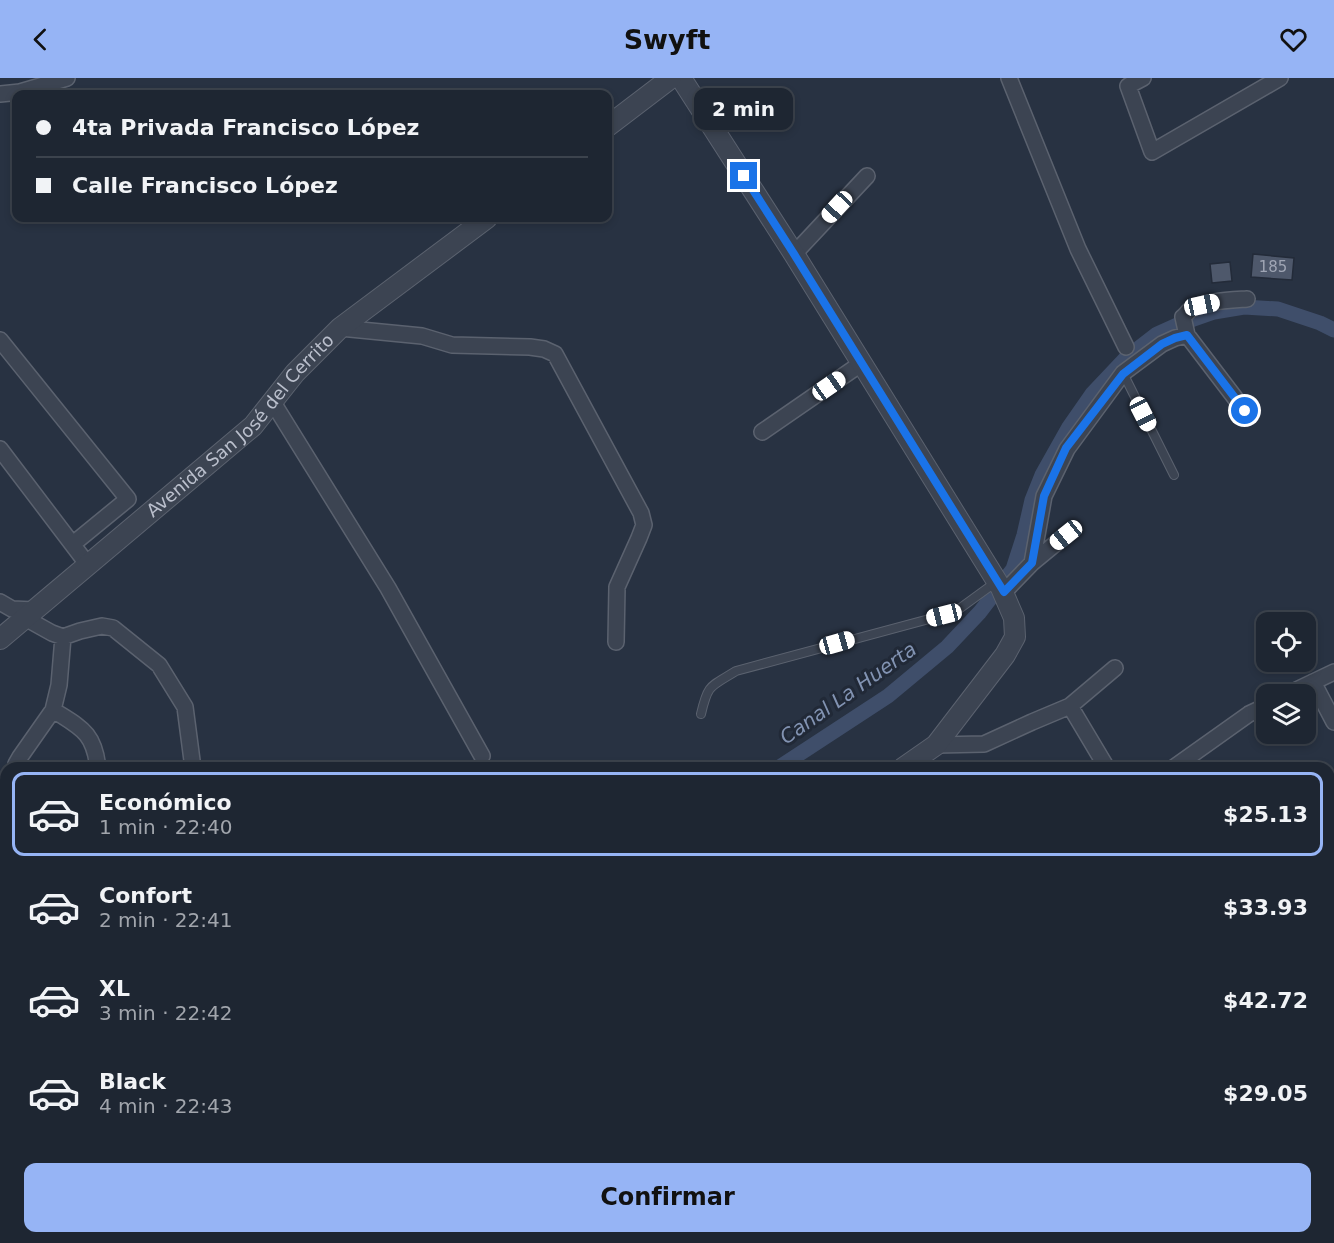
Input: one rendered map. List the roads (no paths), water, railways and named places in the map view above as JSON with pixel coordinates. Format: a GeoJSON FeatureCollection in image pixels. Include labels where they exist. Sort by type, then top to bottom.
{"type":"FeatureCollection","features":[{"type":"Feature","properties":{"kind":"street"},"geometry":{"type":"LineString","coordinates":[[27,90],[67,78]]}},
{"type":"Feature","properties":{"kind":"street"},"geometry":{"type":"LineString","coordinates":[[612,123],[671,78]]}},
{"type":"Feature","properties":{"kind":"street"},"geometry":{"type":"LineString","coordinates":[[681,78],[794,254],[1000,586],[1014,618],[1015,637],[1005,655],[936,745],[912,762]]}},
{"type":"Feature","properties":{"kind":"street"},"geometry":{"type":"LineString","coordinates":[[1009,78],[1077,249],[1126,347]]}},
{"type":"Feature","properties":{"kind":"street"},"geometry":{"type":"LineString","coordinates":[[1143,78],[1128,86],[1152,153],[1280,78]]}},
{"type":"Feature","properties":{"kind":"street"},"geometry":{"type":"LineString","coordinates":[[794,254],[867,176]]}},
{"type":"Feature","properties":{"kind":"street","name":"Avenida San José del Cerrito"},"geometry":{"type":"LineString","coordinates":[[0,639],[253,426],[295,373],[340,328],[482,222]]}},
{"type":"Feature","properties":{"kind":"street"},"geometry":{"type":"LineString","coordinates":[[1032,563],[1044,496],[1066,448],[1123,374],[1162,344],[1175,338],[1185,327],[1190,309],[1226,300],[1247,299]]}},
{"type":"Feature","properties":{"kind":"street"},"geometry":{"type":"LineString","coordinates":[[1185,327],[1245,411]]}},
{"type":"Feature","properties":{"kind":"street"},"geometry":{"type":"LineString","coordinates":[[340,328],[422,336],[452,345],[530,347],[544,349],[555,354],[641,513],[644,525],[617,587],[616,642]]}},
{"type":"Feature","properties":{"kind":"street"},"geometry":{"type":"LineString","coordinates":[[0,340],[128,499],[73,544]]}},
{"type":"Feature","properties":{"kind":"street"},"geometry":{"type":"LineString","coordinates":[[762,432],[862,363]]}},
{"type":"Feature","properties":{"kind":"street"},"geometry":{"type":"LineString","coordinates":[[272,401],[388,588],[482,756]]}},
{"type":"Feature","properties":{"kind":"street"},"geometry":{"type":"LineString","coordinates":[[0,449],[88,565]]}},
{"type":"Feature","properties":{"kind":"street"},"geometry":{"type":"LineString","coordinates":[[1000,586],[1066,535]]}},
{"type":"Feature","properties":{"kind":"street"},"geometry":{"type":"LineString","coordinates":[[0,602],[12,609],[30,614],[52,633],[63,637],[102,626],[113,628],[159,665],[185,707],[192,762]]}},
{"type":"Feature","properties":{"kind":"street"},"geometry":{"type":"LineString","coordinates":[[17,762],[53,710],[59,685],[63,637]]}},
{"type":"Feature","properties":{"kind":"street"},"geometry":{"type":"LineString","coordinates":[[936,745],[984,744],[1070,706],[1115,668]]}},
{"type":"Feature","properties":{"kind":"street"},"geometry":{"type":"LineString","coordinates":[[1309,684],[1334,672]]}},
{"type":"Feature","properties":{"kind":"street"},"geometry":{"type":"LineString","coordinates":[[1313,682],[1334,722]]}},
{"type":"Feature","properties":{"kind":"street"},"geometry":{"type":"LineString","coordinates":[[1070,706],[1103,762]]}},
{"type":"Feature","properties":{"kind":"street"},"geometry":{"type":"LineString","coordinates":[[53,710],[81,729],[91,740],[97,762]]}},
{"type":"Feature","properties":{"kind":"street"},"geometry":{"type":"LineString","coordinates":[[1181,762],[1256,711]]}},
{"type":"Feature","properties":{"kind":"lane"},"geometry":{"type":"LineString","coordinates":[[1123,374],[1174,475]]}},
{"type":"Feature","properties":{"kind":"lane"},"geometry":{"type":"LineString","coordinates":[[701,714],[706,694],[711,686],[736,671],[944,615],[1000,586]]}},
{"type":"Feature","properties":{"kind":"waterway","name":"Canal La Huerta"},"geometry":{"type":"LineString","coordinates":[[787,762],[888,696],[947,647],[980,612],[1013,569],[1032,500],[1042,475],[1069,427],[1092,394],[1126,358],[1157,334],[1177,325],[1214,312],[1244,307],[1278,309],[1334,330]]}}]}
